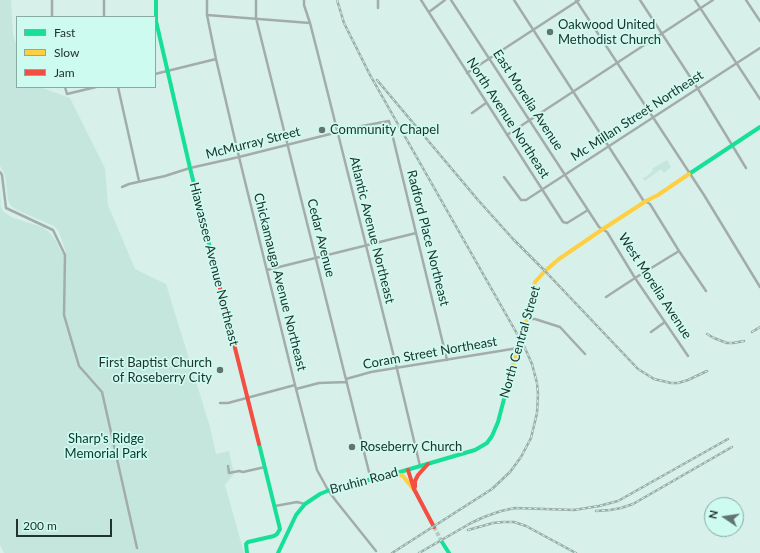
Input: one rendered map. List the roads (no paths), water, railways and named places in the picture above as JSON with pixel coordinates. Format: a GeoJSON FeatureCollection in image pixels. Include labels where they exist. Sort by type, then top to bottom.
{"type":"FeatureCollection","features":[{"type":"Feature","properties":{"kind":"street"},"geometry":{"type":"LineString","coordinates":[[52,0],[52,16]]}},
{"type":"Feature","properties":{"kind":"street"},"geometry":{"type":"LineString","coordinates":[[104,0],[104,16]]}},
{"type":"Feature","properties":{"kind":"street","name":"Hiawassee Avenue Northeast"},"geometry":{"type":"LineString","coordinates":[[156,0],[156,22],[167,71],[280,527],[278,534],[274,536],[248,542],[246,544],[248,553]]}},
{"type":"Feature","properties":{"kind":"street","name":"Chickamauga Avenue Northeast"},"geometry":{"type":"LineString","coordinates":[[207,0],[207,15],[216,59],[317,470],[328,490],[376,551]]}},
{"type":"Feature","properties":{"kind":"street","name":"Cedar Avenue"},"geometry":{"type":"LineString","coordinates":[[256,0],[256,18],[371,480]]}},
{"type":"Feature","properties":{"kind":"street","name":"Atlantic Avenue Northeast"},"geometry":{"type":"LineString","coordinates":[[304,0],[304,5],[338,132],[397,368],[420,466]]}},
{"type":"Feature","properties":{"kind":"street"},"geometry":{"type":"LineString","coordinates":[[378,0],[378,8]]}},
{"type":"Feature","properties":{"kind":"street","name":"North Avenue Northeast"},"geometry":{"type":"LineString","coordinates":[[421,0],[563,222],[567,223],[588,210]]}},
{"type":"Feature","properties":{"kind":"street"},"geometry":{"type":"LineString","coordinates":[[429,12],[445,0]]}},
{"type":"Feature","properties":{"kind":"street","name":"East Morelia Avenue"},"geometry":{"type":"LineString","coordinates":[[451,0],[599,227],[603,230]]}},
{"type":"Feature","properties":{"kind":"street"},"geometry":{"type":"LineString","coordinates":[[514,0],[643,200],[650,204],[706,291]]}},
{"type":"Feature","properties":{"kind":"street"},"geometry":{"type":"LineString","coordinates":[[467,73],[577,0],[704,195],[760,287]]}},
{"type":"Feature","properties":{"kind":"street"},"geometry":{"type":"LineString","coordinates":[[640,0],[698,89],[746,168]]}},
{"type":"Feature","properties":{"kind":"street"},"geometry":{"type":"LineString","coordinates":[[696,0],[760,99]]}},
{"type":"Feature","properties":{"kind":"street"},"geometry":{"type":"LineString","coordinates":[[507,135],[713,0]]}},
{"type":"Feature","properties":{"kind":"street"},"geometry":{"type":"LineString","coordinates":[[746,0],[760,22]]}},
{"type":"Feature","properties":{"kind":"street"},"geometry":{"type":"LineString","coordinates":[[207,15],[310,23]]}},
{"type":"Feature","properties":{"kind":"street","name":"Mc Millan Street Northeast"},"geometry":{"type":"LineString","coordinates":[[504,177],[521,200],[526,200],[760,48]]}},
{"type":"Feature","properties":{"kind":"street"},"geometry":{"type":"LineString","coordinates":[[156,74],[216,59]]}},
{"type":"Feature","properties":{"kind":"street"},"geometry":{"type":"LineString","coordinates":[[66,88],[67,94],[92,88]]}},
{"type":"Feature","properties":{"kind":"street"},"geometry":{"type":"LineString","coordinates":[[118,88],[139,181]]}},
{"type":"Feature","properties":{"kind":"street"},"geometry":{"type":"LineString","coordinates":[[472,114],[486,103]]}},
{"type":"Feature","properties":{"kind":"street","name":"McMurray Street"},"geometry":{"type":"LineString","coordinates":[[122,187],[139,181],[165,176],[190,168],[362,126],[389,121]]}},
{"type":"Feature","properties":{"kind":"street","name":"Radford Place Northeast"},"geometry":{"type":"LineString","coordinates":[[389,121],[447,360]]}},
{"type":"Feature","properties":{"kind":"street","name":"North Central Street"},"geometry":{"type":"LineString","coordinates":[[408,470],[475,450],[490,440],[498,422],[527,319],[535,282],[545,271],[559,259],[646,201],[658,195],[760,128]]}},
{"type":"Feature","properties":{"kind":"street"},"geometry":{"type":"LineString","coordinates":[[0,172],[2,175],[6,208],[53,230],[65,255],[64,315],[79,366],[102,392],[137,548]]}},
{"type":"Feature","properties":{"kind":"street","name":"West Morelia Avenue"},"geometry":{"type":"LineString","coordinates":[[603,230],[607,232],[635,278],[688,356]]}},
{"type":"Feature","properties":{"kind":"street"},"geometry":{"type":"LineString","coordinates":[[267,270],[416,233]]}},
{"type":"Feature","properties":{"kind":"street"},"geometry":{"type":"LineString","coordinates":[[606,297],[679,251]]}},
{"type":"Feature","properties":{"kind":"street"},"geometry":{"type":"LineString","coordinates":[[527,319],[535,319],[560,327],[585,354]]}},
{"type":"Feature","properties":{"kind":"street"},"geometry":{"type":"LineString","coordinates":[[651,332],[665,322]]}},
{"type":"Feature","properties":{"kind":"street","name":"Coram Street Northeast"},"geometry":{"type":"LineString","coordinates":[[296,389],[319,383],[347,381],[371,372],[518,348]]}},
{"type":"Feature","properties":{"kind":"street"},"geometry":{"type":"LineString","coordinates":[[220,403],[225,404],[295,385]]}},
{"type":"Feature","properties":{"kind":"street"},"geometry":{"type":"LineString","coordinates":[[415,490],[415,481],[418,475],[429,463]]}},
{"type":"Feature","properties":{"kind":"street"},"geometry":{"type":"LineString","coordinates":[[228,466],[230,473],[239,471],[243,472],[265,467]]}},
{"type":"Feature","properties":{"kind":"street"},"geometry":{"type":"LineString","coordinates":[[408,470],[415,490],[434,527]]}},
{"type":"Feature","properties":{"kind":"street","name":"Bruhin Road"},"geometry":{"type":"LineString","coordinates":[[278,553],[292,522],[305,504],[315,496],[328,490],[408,470]]}},
{"type":"Feature","properties":{"kind":"street"},"geometry":{"type":"LineString","coordinates":[[393,474],[403,476],[411,488],[415,490]]}},
{"type":"Feature","properties":{"kind":"street"},"geometry":{"type":"LineString","coordinates":[[275,506],[297,502],[305,504]]}},
{"type":"Feature","properties":{"kind":"street"},"geometry":{"type":"LineString","coordinates":[[442,542],[449,553]]}},
{"type":"Feature","properties":{"kind":"tunnel"},"geometry":{"type":"LineString","coordinates":[[434,527],[442,542]]}},
{"type":"Feature","properties":{"kind":"railway"},"geometry":{"type":"LineString","coordinates":[[337,0],[344,23],[370,75],[524,346],[532,364],[537,383],[537,413],[531,438],[521,457],[510,472],[492,489],[392,553]]}},
{"type":"Feature","properties":{"kind":"railway"},"geometry":{"type":"LineString","coordinates":[[377,80],[478,200],[513,239],[638,369],[654,379],[671,383],[678,383],[688,380],[707,371]]}},
{"type":"Feature","properties":{"kind":"railway"},"geometry":{"type":"LineString","coordinates":[[752,332],[760,327]]}},
{"type":"Feature","properties":{"kind":"railway"},"geometry":{"type":"LineString","coordinates":[[707,334],[727,343],[744,341]]}},
{"type":"Feature","properties":{"kind":"railway"},"geometry":{"type":"LineString","coordinates":[[419,553],[471,523],[501,511],[515,508],[574,510],[618,501],[728,439]]}},
{"type":"Feature","properties":{"kind":"railway"},"geometry":{"type":"LineString","coordinates":[[596,511],[621,508],[633,504],[732,447]]}},
{"type":"Feature","properties":{"kind":"railway"},"geometry":{"type":"LineString","coordinates":[[468,530],[493,523],[514,522],[526,526],[576,553]]}},
{"type":"Feature","properties":{"kind":"place","name":"Oakwood United Methodist Church"},"geometry":{"type":"Point","coordinates":[550,32]}},
{"type":"Feature","properties":{"kind":"place","name":"Community Chapel"},"geometry":{"type":"Point","coordinates":[322,130]}},
{"type":"Feature","properties":{"kind":"place","name":"First Baptist Church of Roseberry City"},"geometry":{"type":"Point","coordinates":[220,370]}},
{"type":"Feature","properties":{"kind":"place","name":"Roseberry Church"},"geometry":{"type":"Point","coordinates":[352,447]}},
{"type":"Feature","properties":{"kind":"park label","name":"Sharp's Ridge Memorial Park"},"geometry":{"type":"Point","coordinates":[106,446]}}]}
